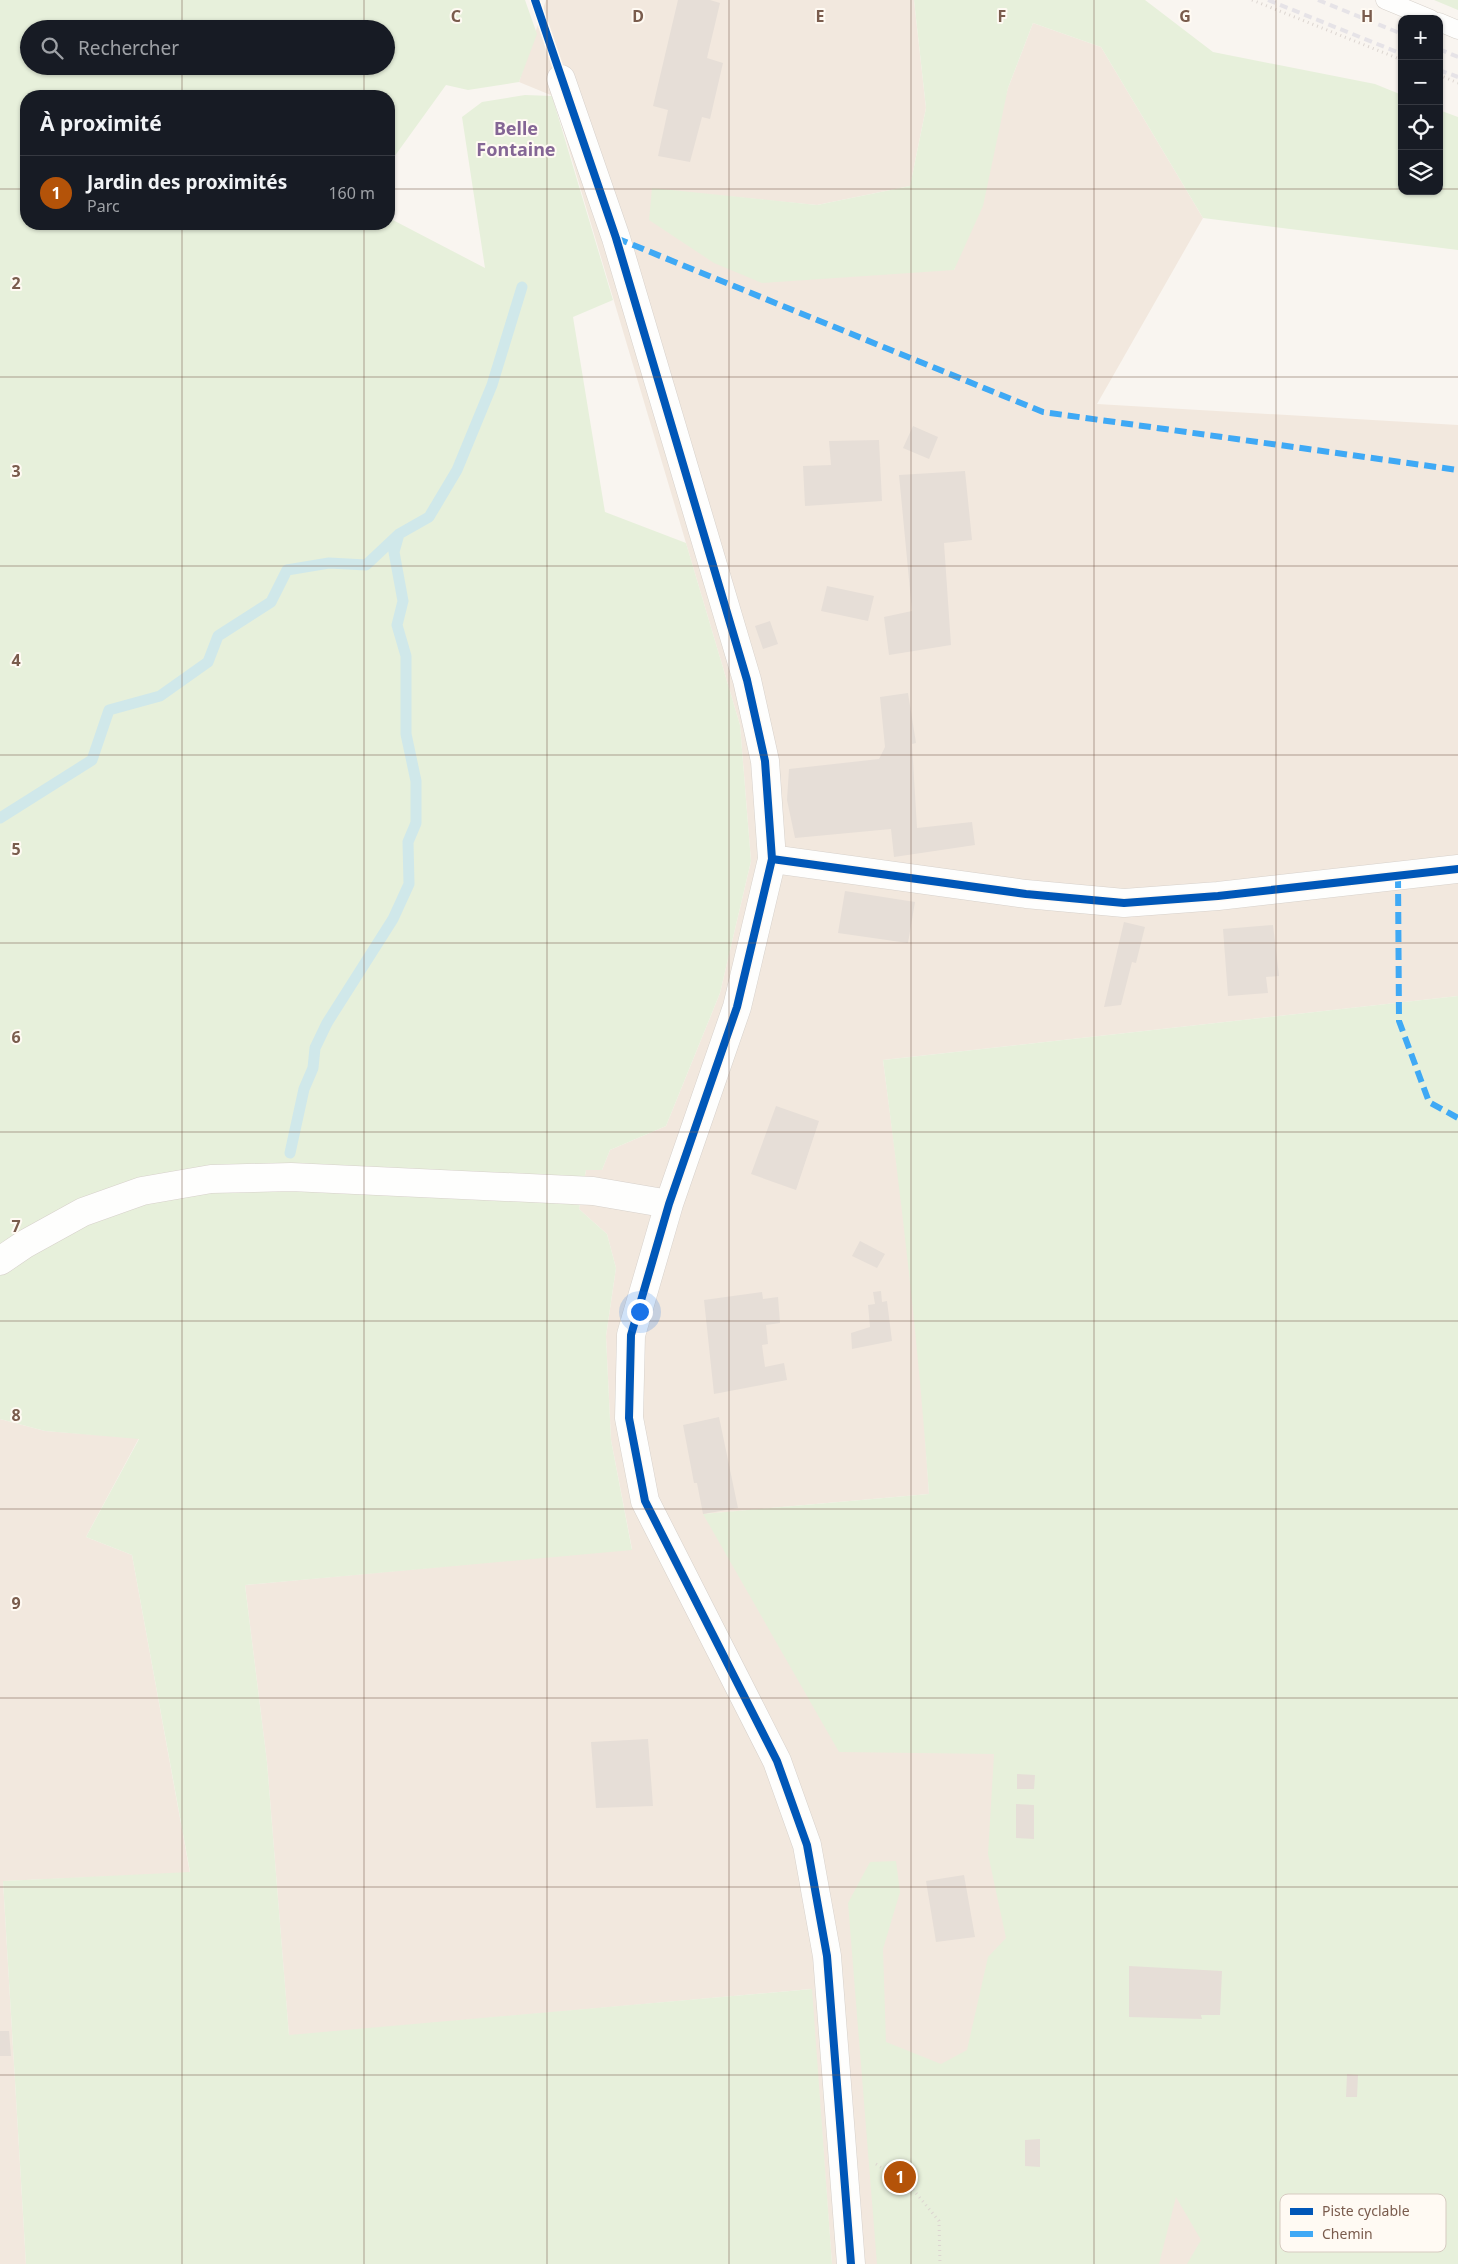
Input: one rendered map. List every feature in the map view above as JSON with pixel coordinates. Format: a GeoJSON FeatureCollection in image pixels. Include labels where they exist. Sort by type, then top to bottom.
{"type":"FeatureCollection","features":[{"type":"Feature","properties":{"kind":"street"},"geometry":{"type":"LineString","coordinates":[[560,79],[616,238],[747,680],[765,761],[772,859],[736,1007],[669,1204],[631,1335],[629,1418],[645,1501],[777,1761],[807,1845],[827,1956],[851,2264]]}},
{"type":"Feature","properties":{"kind":"street"},"geometry":{"type":"LineString","coordinates":[[772,859],[1026,894],[1124,903],[1218,896],[1458,869]]}},
{"type":"Feature","properties":{"kind":"street"},"geometry":{"type":"LineString","coordinates":[[0,1262],[25,1244],[83,1212],[142,1191],[211,1179],[291,1177],[593,1191],[669,1204]]}},
{"type":"Feature","properties":{"kind":"lane"},"geometry":{"type":"LineString","coordinates":[[1385,0],[1421,15]]}},
{"type":"Feature","properties":{"kind":"lane"},"geometry":{"type":"LineString","coordinates":[[1443,24],[1458,30]]}},
{"type":"Feature","properties":{"kind":"path"},"geometry":{"type":"LineString","coordinates":[[1252,0],[1398,58]]}},
{"type":"Feature","properties":{"kind":"path"},"geometry":{"type":"LineString","coordinates":[[1443,77],[1458,83]]}},
{"type":"Feature","properties":{"kind":"path"},"geometry":{"type":"LineString","coordinates":[[843,2147],[891,2172],[911,2187],[939,2221],[940,2264]]}},
{"type":"Feature","properties":{"kind":"shaded area"},"geometry":{"type":"Polygon","coordinates":[[[546,0],[914,0],[926,108],[910,186],[817,205],[652,189],[954,270],[1008,88],[1033,23],[1101,47],[1203,218],[1097,404],[1458,425],[1458,996],[883,1060],[906,1235],[921,1374],[929,1494],[704,1514],[1399,1756],[1401,2194],[1280,2194],[1280,2252],[1401,2252],[1401,2264],[832,2264],[811,1989],[289,2036],[267,1762],[245,1585],[632,1549],[611,1440],[606,1336],[616,1268],[607,1234],[579,1209],[586,1170],[602,1170],[610,1150],[666,1126],[720,993],[751,861],[740,725],[553,96],[519,82],[546,0]]]}},
{"type":"Feature","properties":{"kind":"shaded area"},"geometry":{"type":"Polygon","coordinates":[[[0,1419],[45,1431],[139,1438],[86,1537],[132,1555],[190,1873],[3,1881],[26,2264],[0,2264],[0,1419]]]}},
{"type":"Feature","properties":{"kind":"green space"},"geometry":{"type":"Polygon","coordinates":[[[0,0],[525,0],[537,34],[519,82],[468,90],[446,85],[395,156],[395,90],[20,90],[20,230],[395,230],[395,221],[485,268],[462,117],[482,102],[525,95],[552,96],[613,300],[573,317],[605,512],[686,543],[740,725],[751,861],[720,993],[666,1126],[610,1150],[602,1170],[586,1170],[579,1209],[607,1234],[616,1268],[606,1336],[611,1440],[632,1550],[245,1585],[267,1762],[289,2035],[812,1989],[832,2264],[26,2264],[3,1881],[190,1872],[132,1555],[86,1537],[139,1439],[45,1431],[0,1419],[0,0]]]}},
{"type":"Feature","properties":{"kind":"green space"},"geometry":{"type":"Polygon","coordinates":[[[914,0],[1145,0],[1213,52],[1375,84],[1398,93],[1398,195],[1443,195],[1443,111],[1458,117],[1458,250],[1203,218],[1101,47],[1033,23],[1008,88],[983,206],[954,270],[762,283],[714,263],[649,220],[652,188],[817,205],[910,186],[926,108],[914,0]]]}},
{"type":"Feature","properties":{"kind":"green space"},"geometry":{"type":"Polygon","coordinates":[[[1434,0],[1458,0],[1458,10],[1434,0]]]}},
{"type":"Feature","properties":{"kind":"green space"},"geometry":{"type":"Polygon","coordinates":[[[1458,996],[1458,2264],[1187,2264],[1201,2240],[1176,2197],[1159,2264],[877,2264],[848,1903],[870,1862],[896,1861],[900,1892],[883,1949],[886,2042],[941,2064],[967,2050],[988,1957],[1006,1938],[988,1854],[994,1754],[839,1752],[703,1514],[929,1494],[909,1277],[883,1060],[1458,996]]]}},
{"type":"Feature","properties":{"kind":"building"},"geometry":{"type":"Polygon","coordinates":[[[678,0],[710,0],[720,3],[707,58],[723,63],[710,119],[702,117],[690,162],[658,156],[668,110],[653,106],[678,0]]]}},
{"type":"Feature","properties":{"kind":"building"},"geometry":{"type":"Polygon","coordinates":[[[913,426],[938,437],[929,459],[903,448],[913,426]]]}},
{"type":"Feature","properties":{"kind":"building"},"geometry":{"type":"Polygon","coordinates":[[[879,440],[882,501],[805,506],[803,466],[831,465],[829,441],[879,440]]]}},
{"type":"Feature","properties":{"kind":"building"},"geometry":{"type":"Polygon","coordinates":[[[965,471],[972,540],[944,543],[951,645],[889,655],[884,617],[912,611],[899,475],[965,471]]]}},
{"type":"Feature","properties":{"kind":"building"},"geometry":{"type":"Polygon","coordinates":[[[827,586],[874,596],[868,621],[821,611],[827,586]]]}},
{"type":"Feature","properties":{"kind":"building"},"geometry":{"type":"Polygon","coordinates":[[[770,621],[778,644],[763,649],[755,626],[770,621]]]}},
{"type":"Feature","properties":{"kind":"building"},"geometry":{"type":"Polygon","coordinates":[[[908,693],[916,743],[912,744],[917,828],[972,822],[975,845],[894,857],[891,829],[795,838],[787,800],[789,769],[879,759],[885,747],[880,697],[908,693]]]}},
{"type":"Feature","properties":{"kind":"building"},"geometry":{"type":"Polygon","coordinates":[[[845,891],[915,902],[908,943],[838,933],[845,891]]]}},
{"type":"Feature","properties":{"kind":"building"},"geometry":{"type":"Polygon","coordinates":[[[1124,922],[1145,927],[1136,963],[1132,962],[1121,1005],[1104,1007],[1124,922]]]}},
{"type":"Feature","properties":{"kind":"building"},"geometry":{"type":"Polygon","coordinates":[[[1273,925],[1279,976],[1266,977],[1268,993],[1228,996],[1223,929],[1273,925]]]}},
{"type":"Feature","properties":{"kind":"building"},"geometry":{"type":"Polygon","coordinates":[[[776,1106],[819,1121],[796,1190],[751,1174],[776,1106]]]}},
{"type":"Feature","properties":{"kind":"building"},"geometry":{"type":"Polygon","coordinates":[[[860,1241],[885,1254],[877,1268],[852,1256],[860,1241]]]}},
{"type":"Feature","properties":{"kind":"building"},"geometry":{"type":"Polygon","coordinates":[[[881,1291],[882,1302],[887,1301],[892,1341],[852,1349],[851,1333],[870,1327],[868,1305],[875,1304],[873,1292],[881,1291]]]}},
{"type":"Feature","properties":{"kind":"building"},"geometry":{"type":"Polygon","coordinates":[[[762,1292],[763,1299],[778,1297],[780,1323],[766,1325],[768,1344],[762,1345],[765,1367],[784,1363],[787,1380],[714,1394],[704,1300],[762,1292]]]}},
{"type":"Feature","properties":{"kind":"building"},"geometry":{"type":"Polygon","coordinates":[[[719,1417],[738,1508],[703,1514],[697,1483],[694,1483],[683,1425],[719,1417]]]}},
{"type":"Feature","properties":{"kind":"building"},"geometry":{"type":"Polygon","coordinates":[[[648,1739],[653,1806],[596,1808],[591,1742],[648,1739]]]}},
{"type":"Feature","properties":{"kind":"building"},"geometry":{"type":"Polygon","coordinates":[[[1017,1774],[1035,1775],[1034,1789],[1017,1789],[1017,1774]]]}},
{"type":"Feature","properties":{"kind":"building"},"geometry":{"type":"Polygon","coordinates":[[[1016,1804],[1034,1805],[1034,1839],[1016,1838],[1016,1804]]]}},
{"type":"Feature","properties":{"kind":"building"},"geometry":{"type":"Polygon","coordinates":[[[964,1875],[975,1937],[936,1942],[926,1881],[964,1875]]]}},
{"type":"Feature","properties":{"kind":"building"},"geometry":{"type":"Polygon","coordinates":[[[1129,1966],[1222,1971],[1220,2015],[1201,2015],[1202,2019],[1129,2017],[1129,1966]]]}},
{"type":"Feature","properties":{"kind":"building"},"geometry":{"type":"Polygon","coordinates":[[[0,2031],[9,2031],[11,2056],[0,2056],[0,2031]]]}},
{"type":"Feature","properties":{"kind":"building"},"geometry":{"type":"Polygon","coordinates":[[[1347,2074],[1358,2075],[1357,2097],[1346,2097],[1347,2074]]]}},
{"type":"Feature","properties":{"kind":"building"},"geometry":{"type":"Polygon","coordinates":[[[1040,2139],[1040,2167],[1025,2166],[1025,2140],[1040,2139]]]}},
{"type":"Feature","properties":{"kind":"waterway"},"geometry":{"type":"LineString","coordinates":[[0,818],[92,760],[109,710],[160,696],[208,662],[218,636],[271,602],[287,570],[329,563],[366,565],[399,534],[429,517],[457,470],[492,385],[522,287]]}},
{"type":"Feature","properties":{"kind":"waterway"},"geometry":{"type":"LineString","coordinates":[[290,1153],[304,1089],[313,1068],[315,1048],[327,1023],[393,919],[409,884],[408,842],[416,823],[416,781],[406,734],[406,656],[397,625],[403,601],[394,552],[399,534]]}},
{"type":"Feature","properties":{"kind":"railway"},"geometry":{"type":"LineString","coordinates":[[1268,0],[1398,52]]}},
{"type":"Feature","properties":{"kind":"railway"},"geometry":{"type":"LineString","coordinates":[[1318,0],[1398,32]]}},
{"type":"Feature","properties":{"kind":"railway"},"geometry":{"type":"LineString","coordinates":[[1443,51],[1458,57]]}},
{"type":"Feature","properties":{"kind":"railway"},"geometry":{"type":"LineString","coordinates":[[1443,71],[1458,77]]}},
{"type":"Feature","properties":{"kind":"marked path"},"geometry":{"type":"LineString","coordinates":[[616,238],[1043,412],[1458,470]]}},
{"type":"Feature","properties":{"kind":"marked path"},"geometry":{"type":"LineString","coordinates":[[1398,876],[1399,1021],[1429,1102],[1458,1118]]}},
{"type":"Feature","properties":{"kind":"cycle path"},"geometry":{"type":"LineString","coordinates":[[535,0],[616,238],[747,680],[765,761],[772,859],[737,1007],[669,1204],[631,1335],[629,1418],[645,1501],[777,1761],[807,1845],[827,1956],[851,2264]]}},
{"type":"Feature","properties":{"kind":"cycle path"},"geometry":{"type":"LineString","coordinates":[[772,859],[1026,894],[1124,903],[1218,896],[1458,869]]}},
{"type":"Feature","properties":{"kind":"place","name":"Jardin des proximités"},"geometry":{"type":"Point","coordinates":[900,2177]}},
{"type":"Feature","properties":{"kind":"district","name":"Belle Fontaine"},"geometry":{"type":"Point","coordinates":[516,139]}}]}
